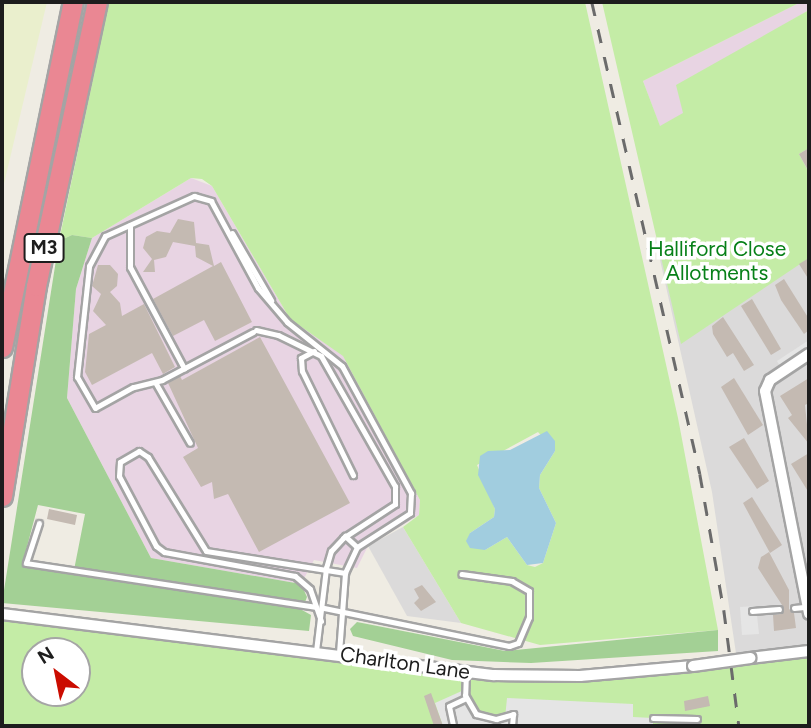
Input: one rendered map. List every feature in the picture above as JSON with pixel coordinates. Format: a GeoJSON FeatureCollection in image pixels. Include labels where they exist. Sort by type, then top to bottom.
{"type":"FeatureCollection","features":[{"type":"Feature","properties":{"kind":"highway","name":"M3"},"geometry":{"type":"LineString","coordinates":[[2,347],[73,2]]}},
{"type":"Feature","properties":{"kind":"highway","name":"M3"},"geometry":{"type":"LineString","coordinates":[[2,496],[36,286],[97,2]]}},
{"type":"Feature","properties":{"kind":"street"},"geometry":{"type":"LineString","coordinates":[[802,610],[765,391],[770,380],[809,355]]}},
{"type":"Feature","properties":{"kind":"street","name":"Charlton Lane"},"geometry":{"type":"LineString","coordinates":[[7,614],[339,653],[466,672],[580,676],[809,652]]}},
{"type":"Feature","properties":{"kind":"lane"},"geometry":{"type":"LineString","coordinates":[[316,651],[324,608],[326,568],[331,551],[343,538],[395,504],[398,495],[321,356],[316,349],[273,307],[252,278],[228,228],[211,201],[194,196],[105,236],[89,266],[77,377],[95,408],[133,387],[155,382],[184,368],[254,331],[278,335],[316,349],[342,366],[414,503],[403,520],[357,547],[345,573]]}},
{"type":"Feature","properties":{"kind":"lane"},"geometry":{"type":"LineString","coordinates":[[130,225],[126,236],[130,267],[184,368]]}},
{"type":"Feature","properties":{"kind":"lane"},"geometry":{"type":"LineString","coordinates":[[316,349],[302,358],[302,372],[353,475]]}},
{"type":"Feature","properties":{"kind":"lane"},"geometry":{"type":"LineString","coordinates":[[155,382],[190,443]]}},
{"type":"Feature","properties":{"kind":"lane"},"geometry":{"type":"LineString","coordinates":[[321,621],[304,582],[283,570],[164,552],[156,545],[119,477],[120,462],[139,451],[148,457],[206,551],[345,573],[348,579],[339,653]]}},
{"type":"Feature","properties":{"kind":"lane"},"geometry":{"type":"LineString","coordinates":[[39,523],[26,563],[316,607]]}},
{"type":"Feature","properties":{"kind":"lane"},"geometry":{"type":"LineString","coordinates":[[343,538],[353,539],[357,547]]}},
{"type":"Feature","properties":{"kind":"lane"},"geometry":{"type":"LineString","coordinates":[[324,608],[509,646],[518,643],[529,617],[531,594],[512,580],[461,573]]}},
{"type":"Feature","properties":{"kind":"lane"},"geometry":{"type":"LineString","coordinates":[[752,611],[779,609]]}},
{"type":"Feature","properties":{"kind":"lane"},"geometry":{"type":"LineString","coordinates":[[466,672],[466,698],[476,714],[486,719],[513,714],[512,726]]}},
{"type":"Feature","properties":{"kind":"lane"},"geometry":{"type":"LineString","coordinates":[[453,725],[449,706],[466,698]]}},
{"type":"Feature","properties":{"kind":"lane"},"geometry":{"type":"LineString","coordinates":[[653,718],[663,723],[697,719]]}},
{"type":"Feature","properties":{"kind":"shaded area"},"geometry":{"type":"Polygon","coordinates":[[[801,2],[809,2],[809,10],[748,46],[683,114],[660,127],[643,81],[801,2]]]}},
{"type":"Feature","properties":{"kind":"shaded area"},"geometry":{"type":"Polygon","coordinates":[[[809,148],[809,651],[737,660],[712,492],[656,242],[809,148]]]}},
{"type":"Feature","properties":{"kind":"shaded area"},"geometry":{"type":"Polygon","coordinates":[[[191,178],[212,186],[290,319],[343,355],[420,500],[419,515],[368,546],[357,568],[314,560],[301,584],[151,558],[67,398],[76,289],[92,238],[191,178]]]}},
{"type":"Feature","properties":{"kind":"shaded area"},"geometry":{"type":"Polygon","coordinates":[[[809,340],[809,349],[781,368],[777,361],[809,340]]]}},
{"type":"Feature","properties":{"kind":"shaded area"},"geometry":{"type":"Polygon","coordinates":[[[403,527],[461,623],[407,616],[368,546],[403,527]]]}},
{"type":"Feature","properties":{"kind":"shaded area"},"geometry":{"type":"Polygon","coordinates":[[[756,606],[759,634],[742,635],[740,607],[756,606]]]}},
{"type":"Feature","properties":{"kind":"shaded area"},"geometry":{"type":"Polygon","coordinates":[[[464,690],[476,714],[505,718],[507,698],[633,704],[633,717],[653,718],[653,726],[443,726],[435,703],[464,690]]]}},
{"type":"Feature","properties":{"kind":"green space"},"geometry":{"type":"Polygon","coordinates":[[[2,2],[47,2],[2,192],[2,2]]]}},
{"type":"Feature","properties":{"kind":"green space"},"geometry":{"type":"Polygon","coordinates":[[[109,2],[585,2],[678,418],[718,630],[540,645],[461,623],[403,527],[419,515],[420,500],[343,356],[290,319],[212,186],[202,179],[191,178],[92,238],[72,235],[59,241],[109,2]],[[538,432],[477,465],[495,509],[494,517],[470,533],[485,550],[507,537],[527,565],[535,567],[543,563],[556,523],[539,488],[540,475],[555,451],[538,432]]]}},
{"type":"Feature","properties":{"kind":"green space","name":"Halliford Close Allotments"},"geometry":{"type":"Polygon","coordinates":[[[602,2],[801,2],[643,81],[660,126],[683,113],[676,85],[809,10],[809,148],[799,154],[809,173],[809,258],[681,344],[602,2]]]}},
{"type":"Feature","properties":{"kind":"green space"},"geometry":{"type":"Polygon","coordinates":[[[72,235],[92,238],[76,289],[67,398],[151,558],[301,584],[307,597],[302,610],[311,615],[309,631],[2,603],[59,241],[72,235]],[[38,505],[23,562],[74,570],[85,514],[38,505]]]}},
{"type":"Feature","properties":{"kind":"green space"},"geometry":{"type":"Polygon","coordinates":[[[2,620],[186,643],[316,651],[522,676],[809,651],[809,726],[2,726],[2,620]]]}},
{"type":"Feature","properties":{"kind":"green space"},"geometry":{"type":"Polygon","coordinates":[[[357,622],[505,651],[718,630],[718,651],[531,663],[452,660],[353,636],[350,629],[357,622]]]}},
{"type":"Feature","properties":{"kind":"water"},"geometry":{"type":"Polygon","coordinates":[[[547,431],[555,441],[555,451],[540,475],[539,488],[556,523],[543,563],[527,565],[507,537],[485,550],[470,548],[466,541],[470,533],[494,517],[495,509],[478,475],[480,456],[488,451],[510,450],[547,431]]]}},
{"type":"Feature","properties":{"kind":"building"},"geometry":{"type":"Polygon","coordinates":[[[809,148],[809,172],[799,154],[809,148]]]}},
{"type":"Feature","properties":{"kind":"building"},"geometry":{"type":"Polygon","coordinates":[[[178,219],[194,222],[196,243],[209,245],[214,266],[221,262],[252,322],[215,341],[204,320],[173,336],[153,299],[213,266],[196,257],[195,246],[173,242],[166,257],[154,260],[155,272],[143,272],[152,259],[143,248],[146,237],[157,231],[170,233],[178,219]]]}},
{"type":"Feature","properties":{"kind":"building"},"geometry":{"type":"Polygon","coordinates":[[[809,258],[809,280],[799,264],[809,258]]]}},
{"type":"Feature","properties":{"kind":"building"},"geometry":{"type":"Polygon","coordinates":[[[98,265],[110,265],[118,274],[117,286],[110,292],[120,303],[122,316],[144,304],[175,367],[163,374],[152,353],[92,385],[85,372],[89,334],[106,325],[93,311],[101,294],[92,286],[98,265]]]}},
{"type":"Feature","properties":{"kind":"building"},"geometry":{"type":"Polygon","coordinates":[[[784,279],[809,319],[809,330],[804,334],[781,300],[775,285],[784,279]]]}},
{"type":"Feature","properties":{"kind":"building"},"geometry":{"type":"Polygon","coordinates":[[[752,299],[781,349],[771,355],[741,306],[752,299]]]}},
{"type":"Feature","properties":{"kind":"building"},"geometry":{"type":"Polygon","coordinates":[[[723,317],[754,365],[744,371],[733,353],[727,357],[713,334],[712,326],[723,317]]]}},
{"type":"Feature","properties":{"kind":"building"},"geometry":{"type":"Polygon","coordinates":[[[260,337],[350,503],[259,552],[228,494],[214,499],[212,482],[201,487],[183,457],[198,448],[168,383],[180,376],[182,380],[260,337]]]}},
{"type":"Feature","properties":{"kind":"building"},"geometry":{"type":"Polygon","coordinates":[[[734,378],[763,425],[748,435],[721,387],[734,378]]]}},
{"type":"Feature","properties":{"kind":"building"},"geometry":{"type":"Polygon","coordinates":[[[809,378],[809,403],[805,405],[809,444],[788,418],[792,415],[780,396],[809,378]]]}},
{"type":"Feature","properties":{"kind":"building"},"geometry":{"type":"Polygon","coordinates":[[[744,438],[769,481],[757,489],[729,447],[744,438]]]}},
{"type":"Feature","properties":{"kind":"building"},"geometry":{"type":"Polygon","coordinates":[[[809,453],[809,493],[791,464],[809,453]]]}},
{"type":"Feature","properties":{"kind":"building"},"geometry":{"type":"Polygon","coordinates":[[[752,497],[782,545],[770,553],[743,503],[752,497]]]}},
{"type":"Feature","properties":{"kind":"building"},"geometry":{"type":"Polygon","coordinates":[[[49,509],[77,515],[75,525],[47,519],[49,509]]]}},
{"type":"Feature","properties":{"kind":"building"},"geometry":{"type":"Polygon","coordinates":[[[769,552],[789,590],[789,609],[794,613],[796,628],[774,631],[773,615],[781,614],[784,608],[758,568],[761,557],[769,552]]]}},
{"type":"Feature","properties":{"kind":"building"},"geometry":{"type":"Polygon","coordinates":[[[422,585],[436,602],[421,611],[414,603],[419,598],[414,589],[422,585]]]}},
{"type":"Feature","properties":{"kind":"building"},"geometry":{"type":"Polygon","coordinates":[[[431,693],[443,726],[434,726],[424,696],[431,693]]]}},
{"type":"Feature","properties":{"kind":"building"},"geometry":{"type":"Polygon","coordinates":[[[708,696],[710,706],[685,711],[684,701],[708,696]]]}},
{"type":"Feature","properties":{"kind":"railway"},"geometry":{"type":"LineString","coordinates":[[592,2],[700,474],[724,610],[739,726]]}}]}
